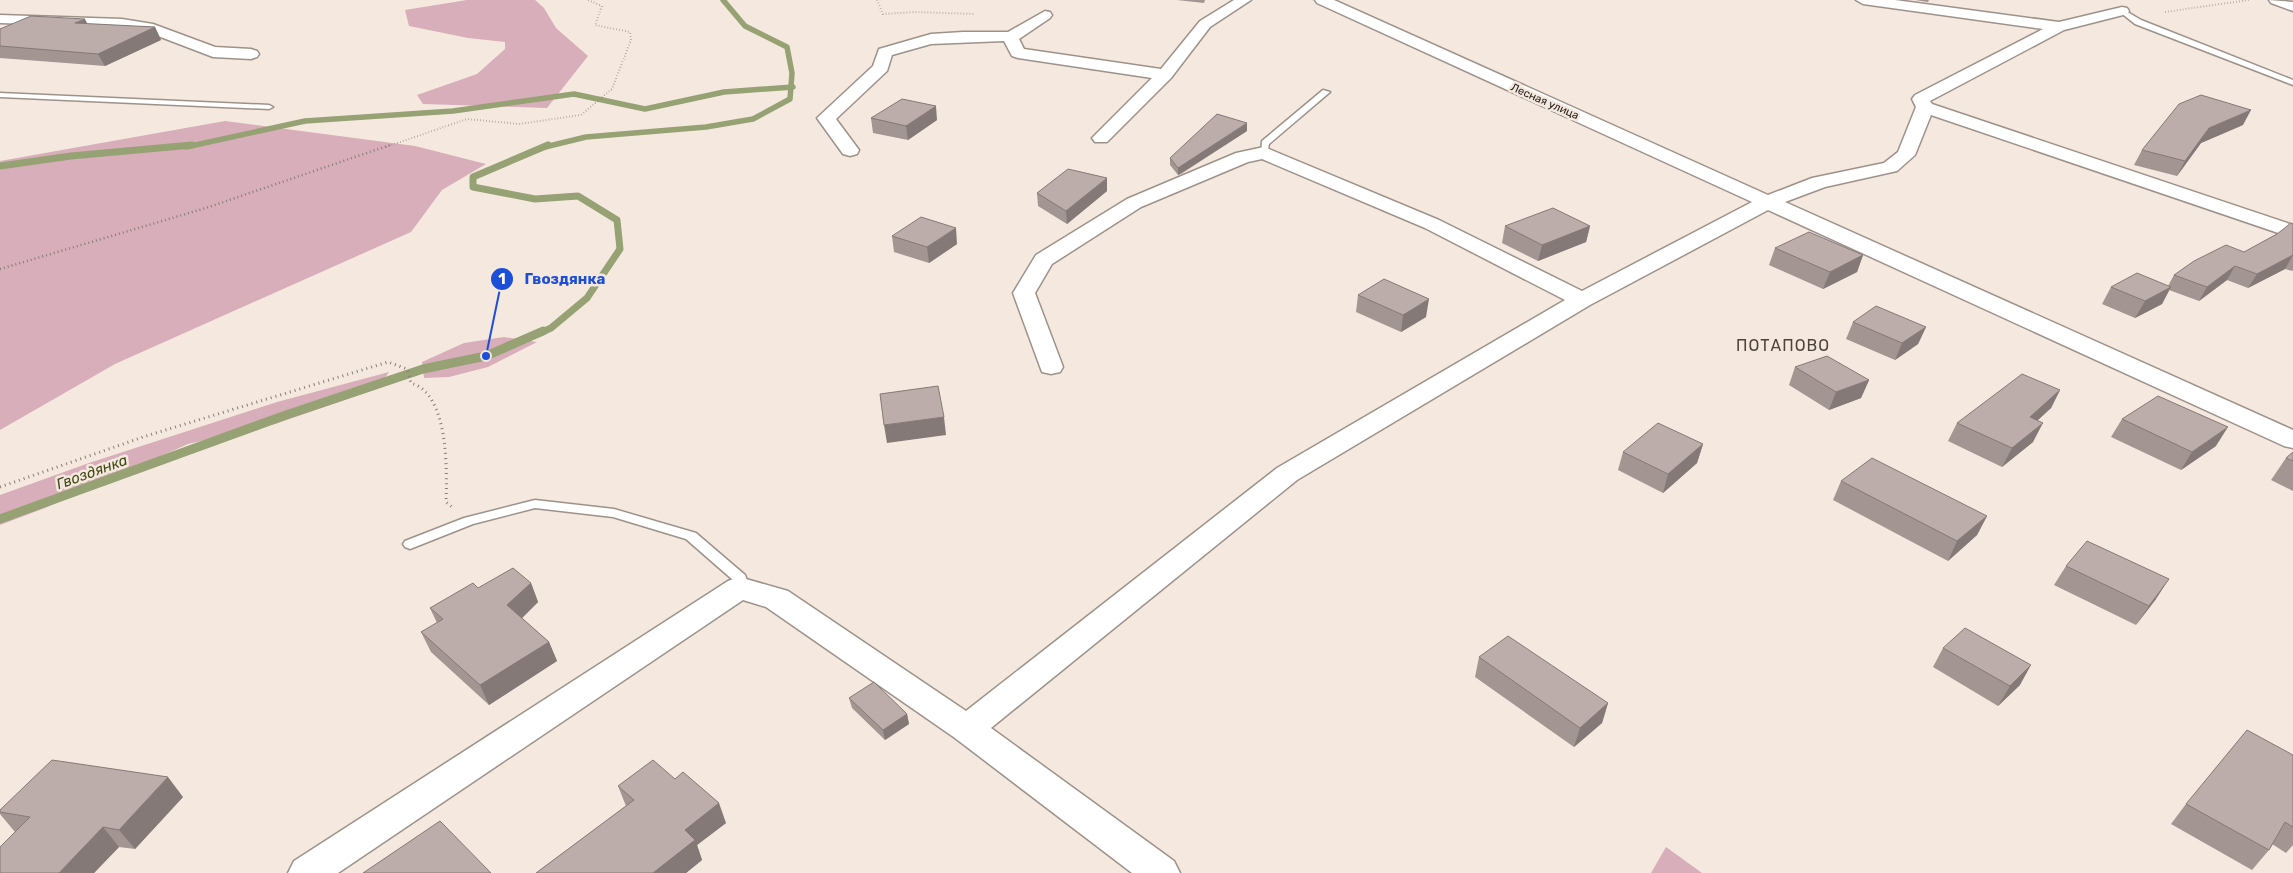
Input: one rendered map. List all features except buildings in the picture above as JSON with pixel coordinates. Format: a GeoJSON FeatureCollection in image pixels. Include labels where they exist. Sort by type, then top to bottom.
{"type":"FeatureCollection","features":[{"type":"Feature","properties":{"kind":"street"},"geometry":{"type":"LineString","coordinates":[[1101,138],[1165,75],[1205,24],[1244,0]]}},
{"type":"Feature","properties":{"kind":"street","name":"Лесная улица"},"geometry":{"type":"LineString","coordinates":[[1322,0],[2293,440]]}},
{"type":"Feature","properties":{"kind":"street"},"geometry":{"type":"LineString","coordinates":[[1863,0],[2059,27]]}},
{"type":"Feature","properties":{"kind":"street"},"geometry":{"type":"LineString","coordinates":[[2276,0],[2293,7]]}},
{"type":"Feature","properties":{"kind":"street"},"geometry":{"type":"LineString","coordinates":[[2122,12],[2059,27],[1921,99],[1925,107],[2293,232]]}},
{"type":"Feature","properties":{"kind":"street"},"geometry":{"type":"LineString","coordinates":[[850,150],[826,118],[881,68],[885,52],[906,43],[954,36],[1012,37],[1044,15]]}},
{"type":"Feature","properties":{"kind":"street"},"geometry":{"type":"LineString","coordinates":[[0,19],[122,23],[148,27],[213,52],[251,54]]}},
{"type":"Feature","properties":{"kind":"street"},"geometry":{"type":"LineString","coordinates":[[1012,37],[1010,39],[1018,53],[1165,75]]}},
{"type":"Feature","properties":{"kind":"street"},"geometry":{"type":"LineString","coordinates":[[967,729],[1287,474],[1582,300],[1768,202],[1819,182],[1890,167],[1906,155],[1925,107]]}},
{"type":"Feature","properties":{"kind":"street"},"geometry":{"type":"LineString","coordinates":[[1051,367],[1024,293],[1044,260],[1134,203],[1243,157],[1264,153],[1432,224],[1582,300]]}},
{"type":"Feature","properties":{"kind":"street"},"geometry":{"type":"LineString","coordinates":[[308,873],[739,588],[777,600],[967,729],[1161,873]]}},
{"type":"Feature","properties":{"kind":"lane"},"geometry":{"type":"LineString","coordinates":[[2122,12],[2138,22],[2293,83]]}},
{"type":"Feature","properties":{"kind":"lane"},"geometry":{"type":"LineString","coordinates":[[1264,153],[1265,143],[1326,92]]}},
{"type":"Feature","properties":{"kind":"lane"},"geometry":{"type":"LineString","coordinates":[[0,95],[269,107]]}},
{"type":"Feature","properties":{"kind":"lane"},"geometry":{"type":"LineString","coordinates":[[410,544],[469,521],[535,504],[614,513],[691,536],[740,579],[739,588]]}},
{"type":"Feature","properties":{"kind":"path"},"geometry":{"type":"LineString","coordinates":[[0,269],[206,208],[467,120],[520,124],[581,115],[612,89],[631,40],[630,32],[595,25],[602,6],[588,0]]}},
{"type":"Feature","properties":{"kind":"path"},"geometry":{"type":"LineString","coordinates":[[877,0],[882,14],[923,12],[982,14]]}},
{"type":"Feature","properties":{"kind":"path"},"geometry":{"type":"LineString","coordinates":[[2122,12],[2164,12],[2248,0]]}},
{"type":"Feature","properties":{"kind":"path"},"geometry":{"type":"LineString","coordinates":[[0,486],[146,436],[388,362],[406,369],[411,382],[424,389],[439,417],[448,479],[446,502],[469,521]]}},
{"type":"Feature","properties":{"kind":"shaded area"},"geometry":{"type":"Polygon","coordinates":[[[467,0],[535,0],[544,8],[556,28],[588,56],[547,108],[423,104],[417,95],[477,74],[505,49],[505,42],[468,38],[409,26],[405,10],[467,0]]]}},
{"type":"Feature","properties":{"kind":"shaded area"},"geometry":{"type":"Polygon","coordinates":[[[225,121],[415,146],[486,164],[442,190],[411,232],[115,364],[0,430],[0,161],[225,121]]]}},
{"type":"Feature","properties":{"kind":"shaded area"},"geometry":{"type":"Polygon","coordinates":[[[504,337],[537,342],[488,367],[449,377],[424,378],[422,362],[464,343],[504,337]]]}},
{"type":"Feature","properties":{"kind":"shaded area"},"geometry":{"type":"Polygon","coordinates":[[[389,372],[377,389],[275,424],[188,444],[45,508],[0,525],[0,495],[89,463],[277,402],[389,372]]]}},
{"type":"Feature","properties":{"kind":"shaded area"},"geometry":{"type":"Polygon","coordinates":[[[1666,847],[1702,873],[1651,873],[1666,847]]]}},
{"type":"Feature","properties":{"kind":"waterway","name":"Гвоздянка"},"geometry":{"type":"LineString","coordinates":[[723,0],[745,26],[787,47],[792,73],[791,87]]}},
{"type":"Feature","properties":{"kind":"waterway"},"geometry":{"type":"LineString","coordinates":[[186,147],[305,121],[453,111],[574,94],[645,109],[724,92],[791,87]]}},
{"type":"Feature","properties":{"kind":"waterway","name":"Гвоздянка"},"geometry":{"type":"LineString","coordinates":[[545,147],[586,137],[706,127],[753,119],[790,99],[791,87]]}},
{"type":"Feature","properties":{"kind":"waterway"},"geometry":{"type":"LineString","coordinates":[[0,166],[71,156],[192,145]]}},
{"type":"Feature","properties":{"kind":"waterway","name":"Гвоздянка"},"geometry":{"type":"LineString","coordinates":[[540,333],[551,328],[587,298],[620,249],[617,220],[578,196],[535,199],[473,187],[473,177],[548,145]]}},
{"type":"Feature","properties":{"kind":"waterway","name":"Гвоздянка"},"geometry":{"type":"LineString","coordinates":[[0,519],[286,415],[423,369],[486,356],[543,331]]}},
{"type":"Feature","properties":{"kind":"place","name":"Гвоздянка"},"geometry":{"type":"Point","coordinates":[486,356]}},
{"type":"Feature","properties":{"kind":"district","name":"ПОТАПОВО"},"geometry":{"type":"Point","coordinates":[1783,345]}}]}
